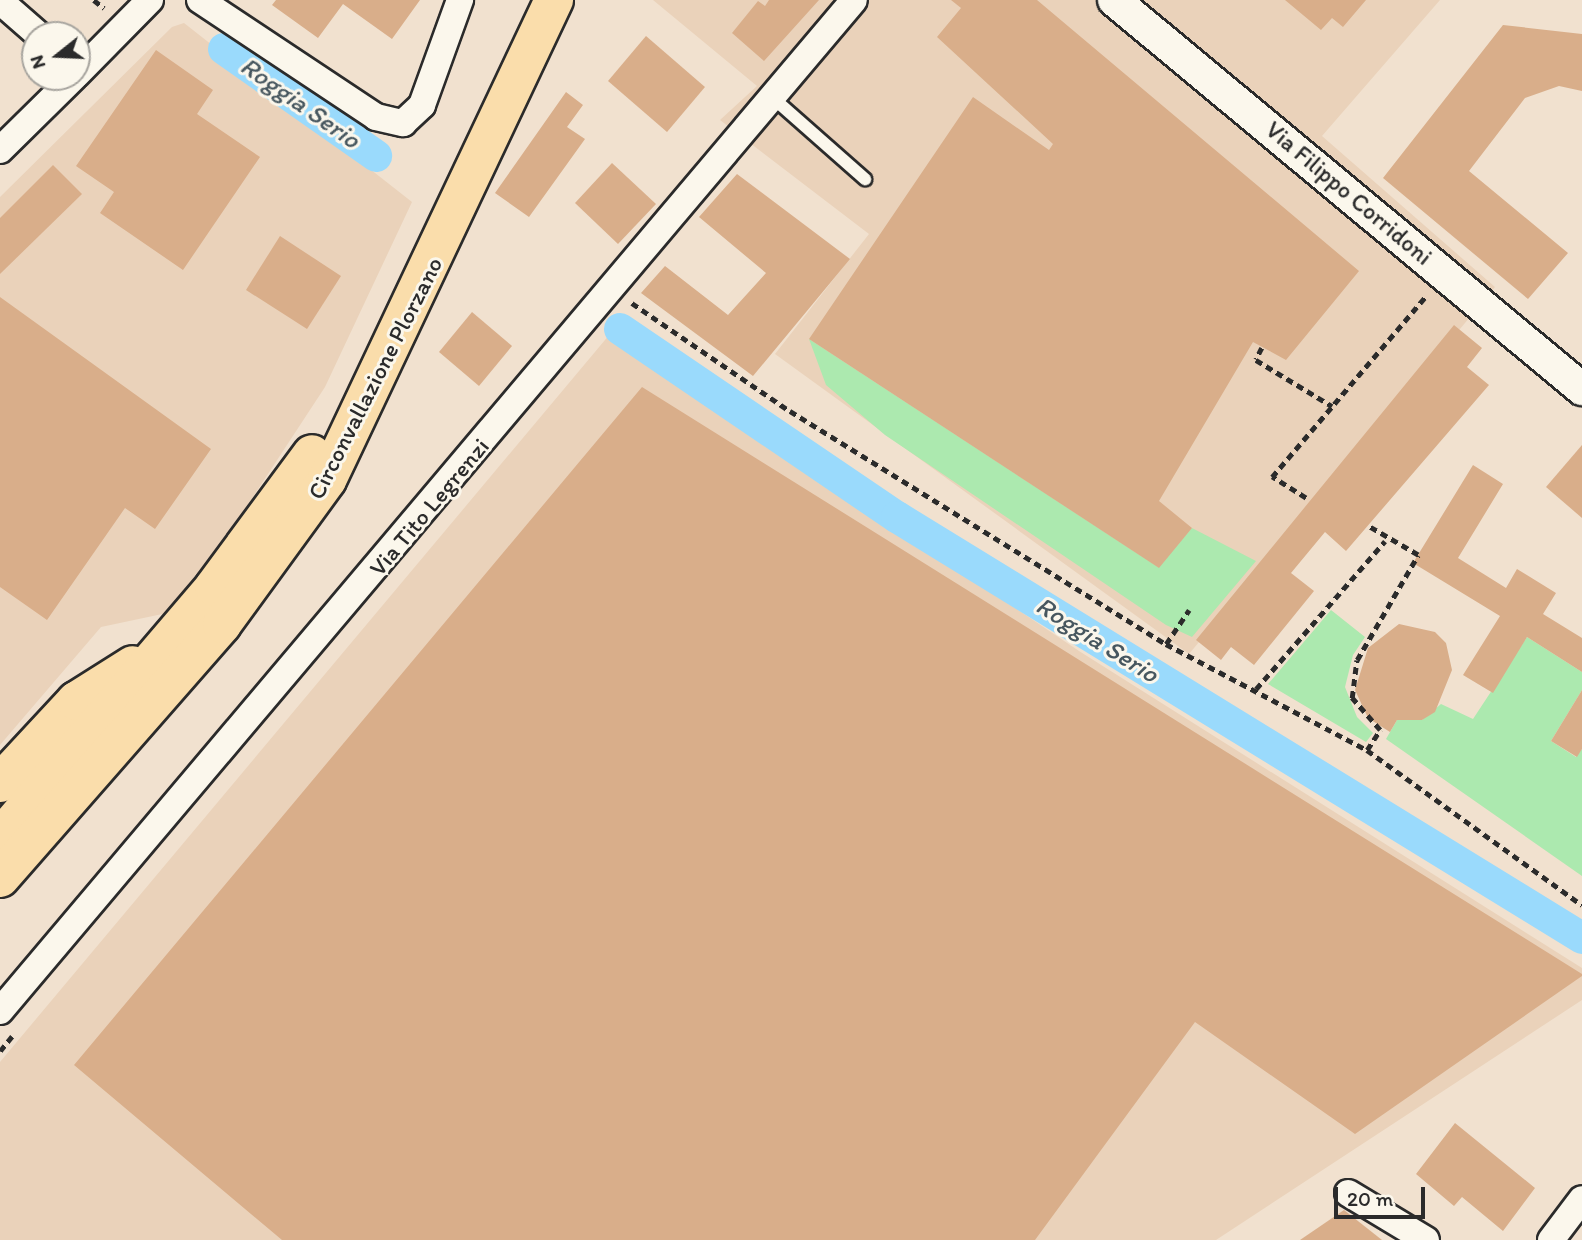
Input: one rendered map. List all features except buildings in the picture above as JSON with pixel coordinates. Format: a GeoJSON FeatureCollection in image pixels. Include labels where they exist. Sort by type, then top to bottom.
{"type":"FeatureCollection","features":[{"type":"Feature","properties":{"kind":"highway","name":"Circonvallazione Plorzano"},"geometry":{"type":"LineString","coordinates":[[0,838],[165,646],[306,465],[369,347],[525,0]]}},
{"type":"Feature","properties":{"kind":"highway","name":"Circonvallazione Plorzano"},"geometry":{"type":"LineString","coordinates":[[0,878],[222,624],[327,481],[554,0]]}},
{"type":"Feature","properties":{"kind":"highway"},"geometry":{"type":"LineString","coordinates":[[0,783],[76,701],[165,646]]}},
{"type":"Feature","properties":{"kind":"street"},"geometry":{"type":"LineString","coordinates":[[91,58],[150,0]]}},
{"type":"Feature","properties":{"kind":"street"},"geometry":{"type":"LineString","coordinates":[[200,0],[376,117],[403,123],[422,106],[460,0]]}},
{"type":"Feature","properties":{"kind":"street","name":"Via Tito Legrenzi"},"geometry":{"type":"LineString","coordinates":[[0,1011],[613,289],[854,0]]}},
{"type":"Feature","properties":{"kind":"street","name":"Via Filippo Corridoni"},"geometry":{"type":"LineString","coordinates":[[1114,0],[1446,273],[1582,389]]}},
{"type":"Feature","properties":{"kind":"street"},"geometry":{"type":"LineString","coordinates":[[0,1],[23,21]]}},
{"type":"Feature","properties":{"kind":"street"},"geometry":{"type":"LineString","coordinates":[[0,150],[58,91]]}},
{"type":"Feature","properties":{"kind":"street"},"geometry":{"type":"LineString","coordinates":[[1348,1193],[1426,1240]]}},
{"type":"Feature","properties":{"kind":"street"},"geometry":{"type":"LineString","coordinates":[[1550,1240],[1582,1199]]}},
{"type":"Feature","properties":{"kind":"lane"},"geometry":{"type":"LineString","coordinates":[[773,98],[866,179]]}},
{"type":"Feature","properties":{"kind":"path"},"geometry":{"type":"LineString","coordinates":[[1306,498],[1272,477],[1446,273]]}},
{"type":"Feature","properties":{"kind":"path"},"geometry":{"type":"LineString","coordinates":[[613,289],[790,411],[1166,644],[1256,689],[1367,750],[1582,905]]}},
{"type":"Feature","properties":{"kind":"path"},"geometry":{"type":"LineString","coordinates":[[1262,348],[1256,360],[1332,406]]}},
{"type":"Feature","properties":{"kind":"path"},"geometry":{"type":"LineString","coordinates":[[1367,750],[1380,730],[1352,698],[1357,660],[1418,555],[1385,541],[1368,526]]}},
{"type":"Feature","properties":{"kind":"path"},"geometry":{"type":"LineString","coordinates":[[1256,689],[1385,541]]}},
{"type":"Feature","properties":{"kind":"path"},"geometry":{"type":"LineString","coordinates":[[1166,644],[1189,610]]}},
{"type":"Feature","properties":{"kind":"shaded area"},"geometry":{"type":"Polygon","coordinates":[[[653,0],[1440,0],[1322,136],[1495,287],[1189,654],[775,354],[869,234],[720,120],[757,86],[653,0]]]}},
{"type":"Feature","properties":{"kind":"shaded area"},"geometry":{"type":"Polygon","coordinates":[[[184,23],[412,202],[325,387],[207,567],[167,613],[101,627],[0,745],[0,197],[172,27],[184,23]]]}},
{"type":"Feature","properties":{"kind":"shaded area"},"geometry":{"type":"Polygon","coordinates":[[[610,334],[1079,651],[1582,968],[1582,1000],[1216,1240],[0,1240],[0,1062],[610,334]]]}},
{"type":"Feature","properties":{"kind":"green space"},"geometry":{"type":"Polygon","coordinates":[[[809,339],[1158,567],[1192,528],[1256,561],[1192,637],[1166,625],[885,435],[826,385],[809,339]]]}},
{"type":"Feature","properties":{"kind":"green space"},"geometry":{"type":"Polygon","coordinates":[[[1331,610],[1365,637],[1353,655],[1345,687],[1357,717],[1373,733],[1366,742],[1268,684],[1331,610]]]}},
{"type":"Feature","properties":{"kind":"green space"},"geometry":{"type":"Polygon","coordinates":[[[1527,637],[1582,672],[1582,690],[1551,741],[1576,757],[1582,749],[1582,876],[1386,739],[1397,720],[1422,720],[1441,704],[1473,719],[1527,637]]]}},
{"type":"Feature","properties":{"kind":"waterway","name":"Roggia Serio"},"geometry":{"type":"LineString","coordinates":[[224,49],[376,156]]}},
{"type":"Feature","properties":{"kind":"waterway","name":"Roggia Serio"},"geometry":{"type":"LineString","coordinates":[[620,329],[897,517],[1582,938]]}}]}
